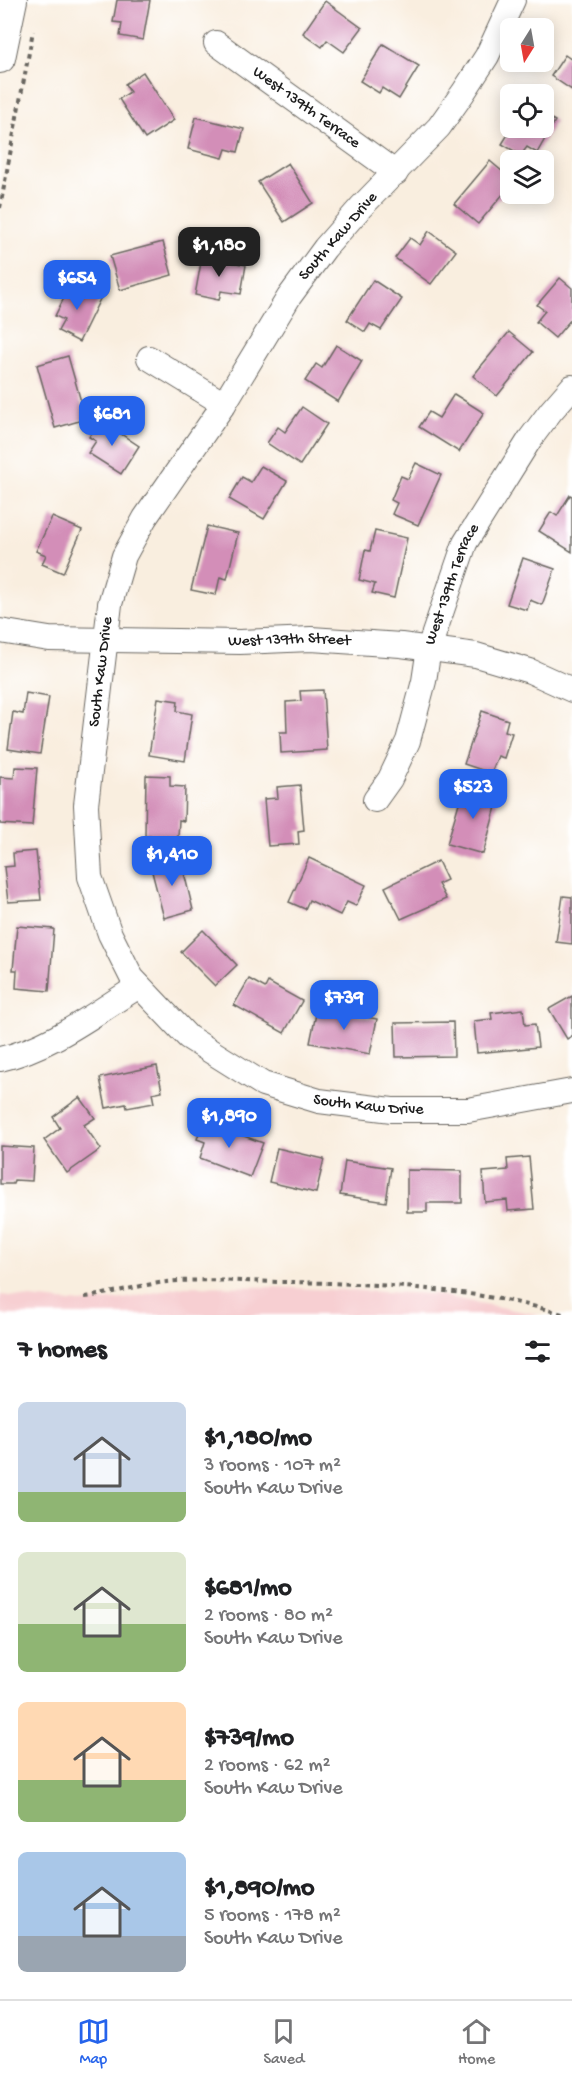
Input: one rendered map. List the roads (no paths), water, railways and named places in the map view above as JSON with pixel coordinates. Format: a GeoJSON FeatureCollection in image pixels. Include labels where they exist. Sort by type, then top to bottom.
{"type":"FeatureCollection","features":[{"type":"Feature","properties":{"kind":"main road"},"geometry":{"type":"LineString","coordinates":[[0,58],[12,0]]}},
{"type":"Feature","properties":{"kind":"street","name":"South Kaw Drive"},"geometry":{"type":"LineString","coordinates":[[513,0],[487,56],[439,127],[325,248],[289,297],[224,404],[145,518],[124,556],[110,604],[86,805],[90,877],[110,934],[132,978],[188,1037],[263,1084],[319,1101],[392,1110],[468,1110],[572,1091]]}},
{"type":"Feature","properties":{"kind":"street","name":"West 139th Terrace"},"geometry":{"type":"LineString","coordinates":[[216,43],[396,172]]}},
{"type":"Feature","properties":{"kind":"street"},"geometry":{"type":"LineString","coordinates":[[149,358],[224,404]]}},
{"type":"Feature","properties":{"kind":"street","name":"West 139th Terrace"},"geometry":{"type":"LineString","coordinates":[[375,800],[390,779],[408,741],[424,681],[429,648],[465,543],[530,439],[572,387]]}},
{"type":"Feature","properties":{"kind":"street","name":"West 139th Street"},"geometry":{"type":"LineString","coordinates":[[0,631],[49,639],[240,642],[311,639],[402,645],[476,655],[530,671],[572,690]]}},
{"type":"Feature","properties":{"kind":"street"},"geometry":{"type":"LineString","coordinates":[[0,1059],[18,1055],[57,1037],[139,986]]}}]}
